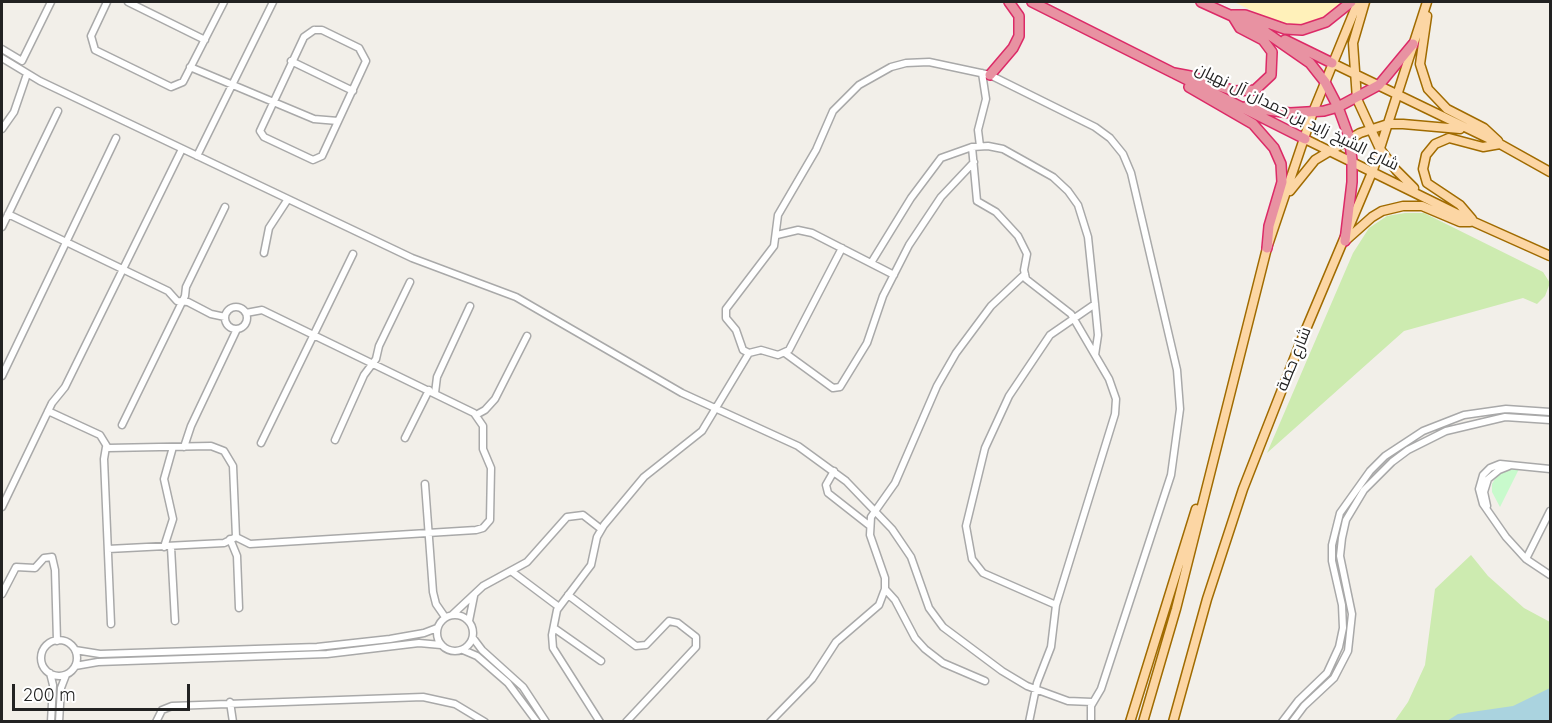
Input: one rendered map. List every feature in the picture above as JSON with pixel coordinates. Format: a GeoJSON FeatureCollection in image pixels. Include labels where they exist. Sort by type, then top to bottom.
{"type":"FeatureCollection","features":[{"type":"Feature","properties":{"kind":"highway"},"geometry":{"type":"LineString","coordinates":[[986,74],[1013,48],[1019,36],[1019,16],[1009,2]]}},
{"type":"Feature","properties":{"kind":"highway","name":"شارع الشيخ زايد بن حمدان آل نهيان"},"geometry":{"type":"LineString","coordinates":[[1032,2],[1305,139]]}},
{"type":"Feature","properties":{"kind":"highway"},"geometry":{"type":"LineString","coordinates":[[1201,2],[1332,63]]}},
{"type":"Feature","properties":{"kind":"highway"},"geometry":{"type":"LineString","coordinates":[[1232,15],[1245,15],[1285,29],[1302,30],[1326,22],[1351,2]]}},
{"type":"Feature","properties":{"kind":"highway"},"geometry":{"type":"LineString","coordinates":[[1174,73],[1241,92],[1262,86],[1271,75],[1272,52],[1263,40],[1240,28],[1232,15]]}},
{"type":"Feature","properties":{"kind":"highway"},"geometry":{"type":"LineString","coordinates":[[1261,29],[1310,63],[1325,82],[1338,107],[1349,137],[1353,182],[1344,241]]}},
{"type":"Feature","properties":{"kind":"highway"},"geometry":{"type":"LineString","coordinates":[[1234,105],[1285,112],[1313,112],[1338,107],[1358,99],[1388,78],[1413,44]]}},
{"type":"Feature","properties":{"kind":"highway"},"geometry":{"type":"LineString","coordinates":[[1174,73],[1189,87],[1253,124],[1274,148],[1281,164],[1282,182],[1269,226],[1268,248]]}},
{"type":"Feature","properties":{"kind":"main road"},"geometry":{"type":"LineString","coordinates":[[1143,722],[1176,609],[1268,248],[1313,112],[1358,2]]}},
{"type":"Feature","properties":{"kind":"main road"},"geometry":{"type":"LineString","coordinates":[[1365,2],[1353,43],[1358,99],[1380,149],[1396,170],[1422,195]]}},
{"type":"Feature","properties":{"kind":"main road"},"geometry":{"type":"LineString","coordinates":[[1426,3],[1427,21],[1420,64],[1428,89],[1447,109],[1491,132],[1500,144]]}},
{"type":"Feature","properties":{"kind":"main road","name":"شارع حصة"},"geometry":{"type":"LineString","coordinates":[[1173,722],[1207,599],[1243,489],[1301,341],[1373,171],[1426,3]]}},
{"type":"Feature","properties":{"kind":"main road"},"geometry":{"type":"LineString","coordinates":[[1332,63],[1500,144],[1551,172]]}},
{"type":"Feature","properties":{"kind":"main road"},"geometry":{"type":"LineString","coordinates":[[1281,205],[1310,165],[1349,137],[1388,124],[1435,125],[1472,132]]}},
{"type":"Feature","properties":{"kind":"main road"},"geometry":{"type":"LineString","coordinates":[[1474,222],[1460,205],[1427,183],[1423,169],[1426,155],[1435,144],[1449,138],[1483,147],[1500,144]]}},
{"type":"Feature","properties":{"kind":"main road","name":"شارع الشيخ زايد بن حمدان آل نهيان"},"geometry":{"type":"LineString","coordinates":[[1305,139],[1330,149],[1474,222],[1551,256]]}},
{"type":"Feature","properties":{"kind":"main road"},"geometry":{"type":"LineString","coordinates":[[1344,241],[1354,235],[1364,222],[1382,211],[1403,206],[1422,206],[1460,222],[1474,222]]}},
{"type":"Feature","properties":{"kind":"main road"},"geometry":{"type":"LineString","coordinates":[[1130,722],[1209,458],[1220,435]]}},
{"type":"Feature","properties":{"kind":"street"},"geometry":{"type":"LineString","coordinates":[[2,49],[22,61],[51,2]]}},
{"type":"Feature","properties":{"kind":"street"},"geometry":{"type":"LineString","coordinates":[[107,2],[91,36],[92,44],[98,52],[171,87],[180,84],[224,2]]}},
{"type":"Feature","properties":{"kind":"street"},"geometry":{"type":"LineString","coordinates":[[128,2],[205,40]]}},
{"type":"Feature","properties":{"kind":"street"},"geometry":{"type":"LineString","coordinates":[[197,156],[272,3]]}},
{"type":"Feature","properties":{"kind":"street"},"geometry":{"type":"LineString","coordinates":[[322,30],[359,48],[365,55],[366,65],[322,156],[311,160],[262,135],[261,126],[291,61],[306,33],[322,30]]}},
{"type":"Feature","properties":{"kind":"street"},"geometry":{"type":"LineString","coordinates":[[14,56],[6,61],[27,74],[412,258],[510,294],[682,393],[786,440],[834,471],[876,509],[907,549],[926,602],[938,621],[1002,671],[1036,690],[1068,701],[1092,702]]}},
{"type":"Feature","properties":{"kind":"street"},"geometry":{"type":"LineString","coordinates":[[291,61],[353,91]]}},
{"type":"Feature","properties":{"kind":"street"},"geometry":{"type":"LineString","coordinates":[[749,353],[741,348],[738,334],[726,318],[725,311],[772,249],[777,235],[778,215],[816,150],[830,117],[842,101],[859,85],[884,70],[914,62],[937,63],[986,74],[1095,126],[1110,138],[1123,154],[1131,173],[1179,377],[1180,408],[1171,475],[1101,689],[1092,702],[1091,722]]}},
{"type":"Feature","properties":{"kind":"street"},"geometry":{"type":"LineString","coordinates":[[190,67],[314,119],[338,121]]}},
{"type":"Feature","properties":{"kind":"street"},"geometry":{"type":"LineString","coordinates":[[2,129],[14,112],[27,74]]}},
{"type":"Feature","properties":{"kind":"street"},"geometry":{"type":"LineString","coordinates":[[980,146],[978,130],[986,99],[986,74]]}},
{"type":"Feature","properties":{"kind":"street"},"geometry":{"type":"LineString","coordinates":[[2,227],[58,111]]}},
{"type":"Feature","properties":{"kind":"street"},"geometry":{"type":"LineString","coordinates":[[2,376],[116,138]]}},
{"type":"Feature","properties":{"kind":"street"},"geometry":{"type":"LineString","coordinates":[[770,722],[812,679],[836,642],[876,610],[885,589],[885,572],[871,539],[870,526],[876,509],[896,483],[938,386],[956,353],[991,306],[1024,274],[1027,254],[1018,236],[996,212],[977,201],[972,147]]}},
{"type":"Feature","properties":{"kind":"street"},"geometry":{"type":"LineString","coordinates":[[871,263],[935,164],[949,153],[972,147],[995,147],[1010,152],[1053,177],[1071,195],[1078,206],[1086,229],[1095,304],[1098,335],[1095,356]]}},
{"type":"Feature","properties":{"kind":"street"},"geometry":{"type":"LineString","coordinates":[[2,507],[48,411],[65,387],[182,149]]}},
{"type":"Feature","properties":{"kind":"street"},"geometry":{"type":"LineString","coordinates":[[785,353],[833,388],[839,388],[867,343],[879,306],[894,275],[940,196],[974,162]]}},
{"type":"Feature","properties":{"kind":"street"},"geometry":{"type":"LineString","coordinates":[[264,253],[269,228],[288,199]]}},
{"type":"Feature","properties":{"kind":"street"},"geometry":{"type":"LineString","coordinates":[[122,425],[225,207]]}},
{"type":"Feature","properties":{"kind":"street"},"geometry":{"type":"LineString","coordinates":[[8,214],[168,291],[176,300],[225,317]]}},
{"type":"Feature","properties":{"kind":"street"},"geometry":{"type":"LineString","coordinates":[[777,235],[803,230],[894,275]]}},
{"type":"Feature","properties":{"kind":"street"},"geometry":{"type":"LineString","coordinates":[[600,722],[555,652],[552,639],[559,607],[591,565],[601,529],[644,477],[692,440],[717,410],[749,353],[759,350],[775,355],[785,353],[791,347],[842,248]]}},
{"type":"Feature","properties":{"kind":"street"},"geometry":{"type":"LineString","coordinates":[[261,442],[353,254]]}},
{"type":"Feature","properties":{"kind":"street"},"geometry":{"type":"LineString","coordinates":[[1024,274],[1030,283],[1065,308],[1073,318],[1112,386],[1115,414],[1056,605],[1051,647],[1036,690],[1029,722]]}},
{"type":"Feature","properties":{"kind":"street"},"geometry":{"type":"LineString","coordinates":[[335,440],[410,282]]}},
{"type":"Feature","properties":{"kind":"street"},"geometry":{"type":"LineString","coordinates":[[1056,605],[996,580],[979,570],[967,543],[966,526],[980,466],[999,414],[1046,339],[1095,304]]}},
{"type":"Feature","properties":{"kind":"street"},"geometry":{"type":"LineString","coordinates":[[405,438],[432,392],[470,306]]}},
{"type":"Feature","properties":{"kind":"street"},"geometry":{"type":"LineString","coordinates":[[184,447],[191,426],[237,329],[246,323],[246,313],[240,307],[234,307],[227,311],[225,317],[227,325],[237,329]]}},
{"type":"Feature","properties":{"kind":"street"},"geometry":{"type":"LineString","coordinates":[[108,549],[224,543],[233,538],[250,544],[429,534],[480,530],[490,520],[491,468],[483,449],[483,426],[476,415],[374,362],[262,310],[246,313]]}},
{"type":"Feature","properties":{"kind":"street"},"geometry":{"type":"LineString","coordinates":[[476,415],[486,410],[495,399],[527,336]]}},
{"type":"Feature","properties":{"kind":"street"},"geometry":{"type":"LineString","coordinates":[[1282,722],[1298,700],[1327,673],[1339,647],[1343,628],[1342,605],[1332,561],[1332,544],[1340,513],[1370,471],[1385,456],[1424,431],[1464,416],[1506,409],[1551,412]]}},
{"type":"Feature","properties":{"kind":"street"},"geometry":{"type":"LineString","coordinates":[[48,411],[100,435],[106,447],[104,459],[111,624]]}},
{"type":"Feature","properties":{"kind":"street"},"geometry":{"type":"LineString","coordinates":[[1292,722],[1304,706],[1334,678],[1348,651],[1352,614],[1340,556],[1346,520],[1364,490],[1400,456],[1446,431],[1505,417],[1551,420]]}},
{"type":"Feature","properties":{"kind":"street"},"geometry":{"type":"LineString","coordinates":[[106,447],[216,447],[230,457],[233,466],[233,538],[237,556],[239,608]]}},
{"type":"Feature","properties":{"kind":"street"},"geometry":{"type":"LineString","coordinates":[[173,447],[164,479],[172,519],[168,547],[175,621]]}},
{"type":"Feature","properties":{"kind":"street"},"geometry":{"type":"LineString","coordinates":[[1551,469],[1515,465],[1499,470],[1488,479],[1484,492],[1488,512],[1526,559],[1551,575]]}},
{"type":"Feature","properties":{"kind":"street"},"geometry":{"type":"LineString","coordinates":[[834,471],[826,485],[828,493],[870,526]]}},
{"type":"Feature","properties":{"kind":"street"},"geometry":{"type":"LineString","coordinates":[[425,484],[434,598],[449,616]]}},
{"type":"Feature","properties":{"kind":"street"},"geometry":{"type":"LineString","coordinates":[[1526,559],[1551,511]]}},
{"type":"Feature","properties":{"kind":"street"},"geometry":{"type":"LineString","coordinates":[[51,722],[53,685],[50,673],[43,665],[42,654],[48,644],[57,641],[66,642],[75,650],[100,654],[317,647],[424,633],[437,627],[489,582],[532,557],[556,526],[571,515],[586,516],[601,529]]}},
{"type":"Feature","properties":{"kind":"street"},"geometry":{"type":"LineString","coordinates":[[2,594],[16,567],[35,568],[44,558],[52,558],[55,570],[57,641]]}},
{"type":"Feature","properties":{"kind":"street"},"geometry":{"type":"LineString","coordinates":[[511,571],[559,607]]}},
{"type":"Feature","properties":{"kind":"street"},"geometry":{"type":"LineString","coordinates":[[885,589],[895,600],[915,638],[925,649],[943,663],[986,681]]}},
{"type":"Feature","properties":{"kind":"street"},"geometry":{"type":"LineString","coordinates":[[469,621],[474,595]]}},
{"type":"Feature","properties":{"kind":"street"},"geometry":{"type":"LineString","coordinates":[[568,595],[636,646],[646,645],[663,625],[672,621],[697,640],[696,647],[626,722]]}},
{"type":"Feature","properties":{"kind":"street"},"geometry":{"type":"LineString","coordinates":[[449,616],[461,615],[469,621],[473,630],[472,638],[463,650]]}},
{"type":"Feature","properties":{"kind":"street"},"geometry":{"type":"LineString","coordinates":[[437,627],[437,638],[441,645]]}},
{"type":"Feature","properties":{"kind":"street"},"geometry":{"type":"LineString","coordinates":[[554,628],[602,661]]}},
{"type":"Feature","properties":{"kind":"street"},"geometry":{"type":"LineString","coordinates":[[472,638],[522,687],[546,722]]}},
{"type":"Feature","properties":{"kind":"street"},"geometry":{"type":"LineString","coordinates":[[59,722],[61,688],[66,675],[75,666],[98,662],[327,654],[419,643],[441,645],[451,651],[463,650],[477,656],[508,683],[537,722]]}},
{"type":"Feature","properties":{"kind":"street"},"geometry":{"type":"LineString","coordinates":[[75,650],[75,666]]}},
{"type":"Feature","properties":{"kind":"street"},"geometry":{"type":"LineString","coordinates":[[50,673],[66,675]]}},
{"type":"Feature","properties":{"kind":"street"},"geometry":{"type":"LineString","coordinates":[[156,722],[159,712],[168,706],[230,702],[423,697],[446,701],[475,719],[485,722]]}},
{"type":"Feature","properties":{"kind":"street"},"geometry":{"type":"LineString","coordinates":[[230,702],[233,722]]}},
{"type":"Feature","properties":{"kind":"green space"},"geometry":{"type":"Polygon","coordinates":[[[1424,213],[1543,272],[1550,283],[1545,296],[1537,304],[1523,298],[1404,331],[1267,453],[1353,253],[1369,228],[1387,216],[1424,213]]]}},
{"type":"Feature","properties":{"kind":"green space"},"geometry":{"type":"Polygon","coordinates":[[[1512,467],[1520,467],[1500,507],[1492,492],[1492,484],[1499,472],[1512,467]]]}},
{"type":"Feature","properties":{"kind":"green space"},"geometry":{"type":"Polygon","coordinates":[[[1471,555],[1488,576],[1524,608],[1550,622],[1550,721],[1394,722],[1408,702],[1425,665],[1435,589],[1471,555]]]}},
{"type":"Feature","properties":{"kind":"sand"},"geometry":{"type":"Polygon","coordinates":[[[1234,2],[1343,2],[1323,19],[1303,26],[1274,21],[1234,2]]]}},
{"type":"Feature","properties":{"kind":"water"},"geometry":{"type":"Polygon","coordinates":[[[1550,688],[1550,721],[1447,721],[1458,714],[1513,706],[1550,688]]]}}]}
